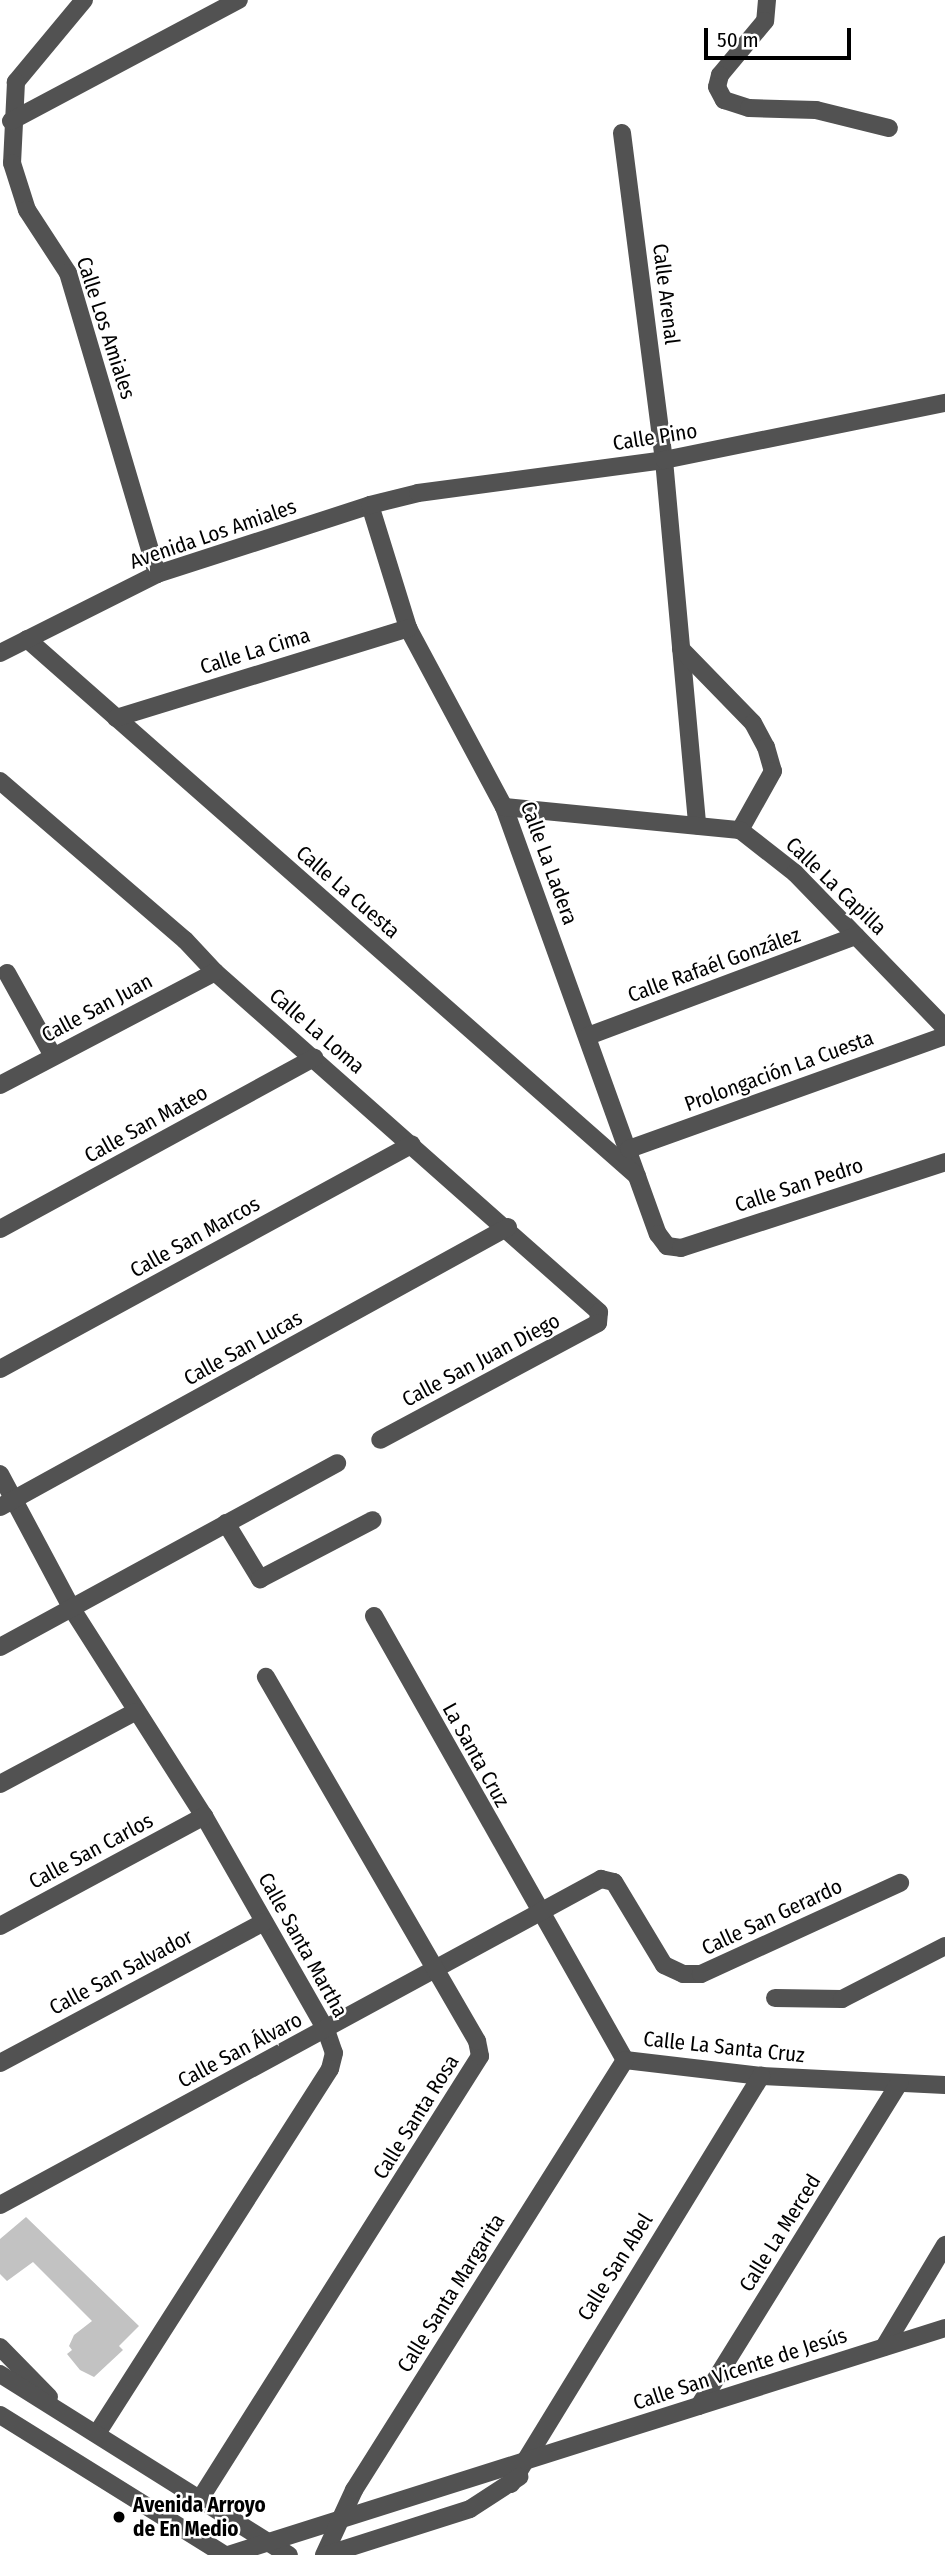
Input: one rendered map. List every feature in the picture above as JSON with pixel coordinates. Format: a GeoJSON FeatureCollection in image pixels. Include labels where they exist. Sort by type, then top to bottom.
{"type":"FeatureCollection","features":[{"type":"Feature","properties":{"kind":"street","name":"Calle Los Amiales"},"geometry":{"type":"LineString","coordinates":[[84,0],[16,82],[11,121],[12,163],[27,210],[68,273],[157,574]]}},
{"type":"Feature","properties":{"kind":"street"},"geometry":{"type":"LineString","coordinates":[[11,121],[239,0]]}},
{"type":"Feature","properties":{"kind":"street"},"geometry":{"type":"LineString","coordinates":[[768,0],[765,21],[720,75],[717,87],[724,100],[749,108],[816,110],[889,128]]}},
{"type":"Feature","properties":{"kind":"street","name":"Calle Arenal"},"geometry":{"type":"LineString","coordinates":[[622,133],[664,460],[697,826]]}},
{"type":"Feature","properties":{"kind":"street","name":"Calle Pino"},"geometry":{"type":"LineString","coordinates":[[370,505],[418,493],[664,460],[945,403]]}},
{"type":"Feature","properties":{"kind":"street","name":"Avenida Los Amiales"},"geometry":{"type":"LineString","coordinates":[[0,653],[157,574],[370,505]]}},
{"type":"Feature","properties":{"kind":"street","name":"Calle La Ladera"},"geometry":{"type":"LineString","coordinates":[[370,505],[408,628],[504,807],[658,1234],[667,1246]]}},
{"type":"Feature","properties":{"kind":"street","name":"Calle La Cima"},"geometry":{"type":"LineString","coordinates":[[116,718],[408,628]]}},
{"type":"Feature","properties":{"kind":"street","name":"Calle La Cuesta"},"geometry":{"type":"LineString","coordinates":[[27,639],[639,1178]]}},
{"type":"Feature","properties":{"kind":"street"},"geometry":{"type":"LineString","coordinates":[[504,807],[740,830],[773,771],[765,747],[752,723],[681,649]]}},
{"type":"Feature","properties":{"kind":"street","name":"Calle La Loma"},"geometry":{"type":"LineString","coordinates":[[0,781],[185,940],[215,972],[508,1227],[601,1317]]}},
{"type":"Feature","properties":{"kind":"street","name":"Calle La Capilla"},"geometry":{"type":"LineString","coordinates":[[740,830],[795,873],[945,1028]]}},
{"type":"Feature","properties":{"kind":"street","name":"Calle Rafaél González"},"geometry":{"type":"LineString","coordinates":[[588,1036],[856,936]]}},
{"type":"Feature","properties":{"kind":"street","name":"Calle San Juan"},"geometry":{"type":"LineString","coordinates":[[0,1085],[215,972]]}},
{"type":"Feature","properties":{"kind":"street"},"geometry":{"type":"LineString","coordinates":[[7,973],[53,1056]]}},
{"type":"Feature","properties":{"kind":"street","name":"Prolongación La Cuesta"},"geometry":{"type":"LineString","coordinates":[[629,1149],[945,1036]]}},
{"type":"Feature","properties":{"kind":"street","name":"Calle San Mateo"},"geometry":{"type":"LineString","coordinates":[[0,1229],[314,1058]]}},
{"type":"Feature","properties":{"kind":"street","name":"Calle San Marcos"},"geometry":{"type":"LineString","coordinates":[[0,1369],[412,1144]]}},
{"type":"Feature","properties":{"kind":"street","name":"Calle San Pedro"},"geometry":{"type":"LineString","coordinates":[[667,1246],[681,1248],[945,1162]]}},
{"type":"Feature","properties":{"kind":"street","name":"Calle San Lucas"},"geometry":{"type":"LineString","coordinates":[[7,1504],[508,1227]]}},
{"type":"Feature","properties":{"kind":"street","name":"Calle San Juan Diego"},"geometry":{"type":"LineString","coordinates":[[380,1440],[598,1324],[601,1317]]}},
{"type":"Feature","properties":{"kind":"street"},"geometry":{"type":"LineString","coordinates":[[0,1647],[337,1463]]}},
{"type":"Feature","properties":{"kind":"street","name":"Calle Santa Martha"},"geometry":{"type":"LineString","coordinates":[[0,1474],[7,1504],[135,1712],[204,1816],[326,2029],[334,2053],[330,2069],[97,2434]]}},
{"type":"Feature","properties":{"kind":"street"},"geometry":{"type":"LineString","coordinates":[[226,1523],[260,1580],[373,1520]]}},
{"type":"Feature","properties":{"kind":"street","name":"La Santa Cruz"},"geometry":{"type":"LineString","coordinates":[[374,1616],[539,1915]]}},
{"type":"Feature","properties":{"kind":"street","name":"Calle Santa Rosa"},"geometry":{"type":"LineString","coordinates":[[200,2499],[475,2068],[480,2056],[477,2041],[266,1677]]}},
{"type":"Feature","properties":{"kind":"street"},"geometry":{"type":"LineString","coordinates":[[0,1784],[135,1712]]}},
{"type":"Feature","properties":{"kind":"street","name":"Calle San Carlos"},"geometry":{"type":"LineString","coordinates":[[0,1926],[204,1816]]}},
{"type":"Feature","properties":{"kind":"street","name":"Calle San Álvaro"},"geometry":{"type":"LineString","coordinates":[[0,2205],[601,1879],[614,1882],[619,1889]]}},
{"type":"Feature","properties":{"kind":"street","name":"Calle San Gerardo"},"geometry":{"type":"LineString","coordinates":[[619,1889],[664,1965],[683,1974],[701,1974],[901,1883]]}},
{"type":"Feature","properties":{"kind":"street","name":"Calle La Santa Cruz"},"geometry":{"type":"LineString","coordinates":[[539,1915],[625,2060],[761,2076],[945,2085]]}},
{"type":"Feature","properties":{"kind":"street","name":"Calle San Salvador"},"geometry":{"type":"LineString","coordinates":[[0,2063],[264,1922]]}},
{"type":"Feature","properties":{"kind":"street"},"geometry":{"type":"LineString","coordinates":[[775,1998],[842,1999],[945,1946]]}},
{"type":"Feature","properties":{"kind":"street","name":"Calle Santa Margarita"},"geometry":{"type":"LineString","coordinates":[[325,2555],[338,2521],[625,2060]]}},
{"type":"Feature","properties":{"kind":"street","name":"Calle San Abel"},"geometry":{"type":"LineString","coordinates":[[510,2484],[761,2076]]}},
{"type":"Feature","properties":{"kind":"street","name":"Calle La Merced"},"geometry":{"type":"LineString","coordinates":[[699,2406],[899,2083]]}},
{"type":"Feature","properties":{"kind":"street"},"geometry":{"type":"LineString","coordinates":[[884,2347],[945,2245]]}},
{"type":"Feature","properties":{"kind":"street","name":"Calle San Vicente de Jesús"},"geometry":{"type":"LineString","coordinates":[[227,2555],[945,2328]]}},
{"type":"Feature","properties":{"kind":"street"},"geometry":{"type":"LineString","coordinates":[[0,2347],[70,2418]]}},
{"type":"Feature","properties":{"kind":"street"},"geometry":{"type":"LineString","coordinates":[[0,2374],[289,2555]]}},
{"type":"Feature","properties":{"kind":"street"},"geometry":{"type":"LineString","coordinates":[[0,2415],[227,2555]]}},
{"type":"Feature","properties":{"kind":"street","name":"Calle San Vicente de Jesús"},"geometry":{"type":"LineString","coordinates":[[325,2555],[470,2508],[510,2484],[549,2453]]}},
{"type":"Feature","properties":{"kind":"building"},"geometry":{"type":"Polygon","coordinates":[[[26,2217],[139,2326],[119,2346],[123,2350],[94,2377],[80,2370],[67,2354],[72,2350],[69,2346],[74,2335],[92,2321],[33,2262],[7,2281],[0,2274],[0,2239],[26,2217]]]}},
{"type":"Feature","properties":{"kind":"place","name":"Avenida Arroyo de En Medio"},"geometry":{"type":"Point","coordinates":[119,2517]}}]}
